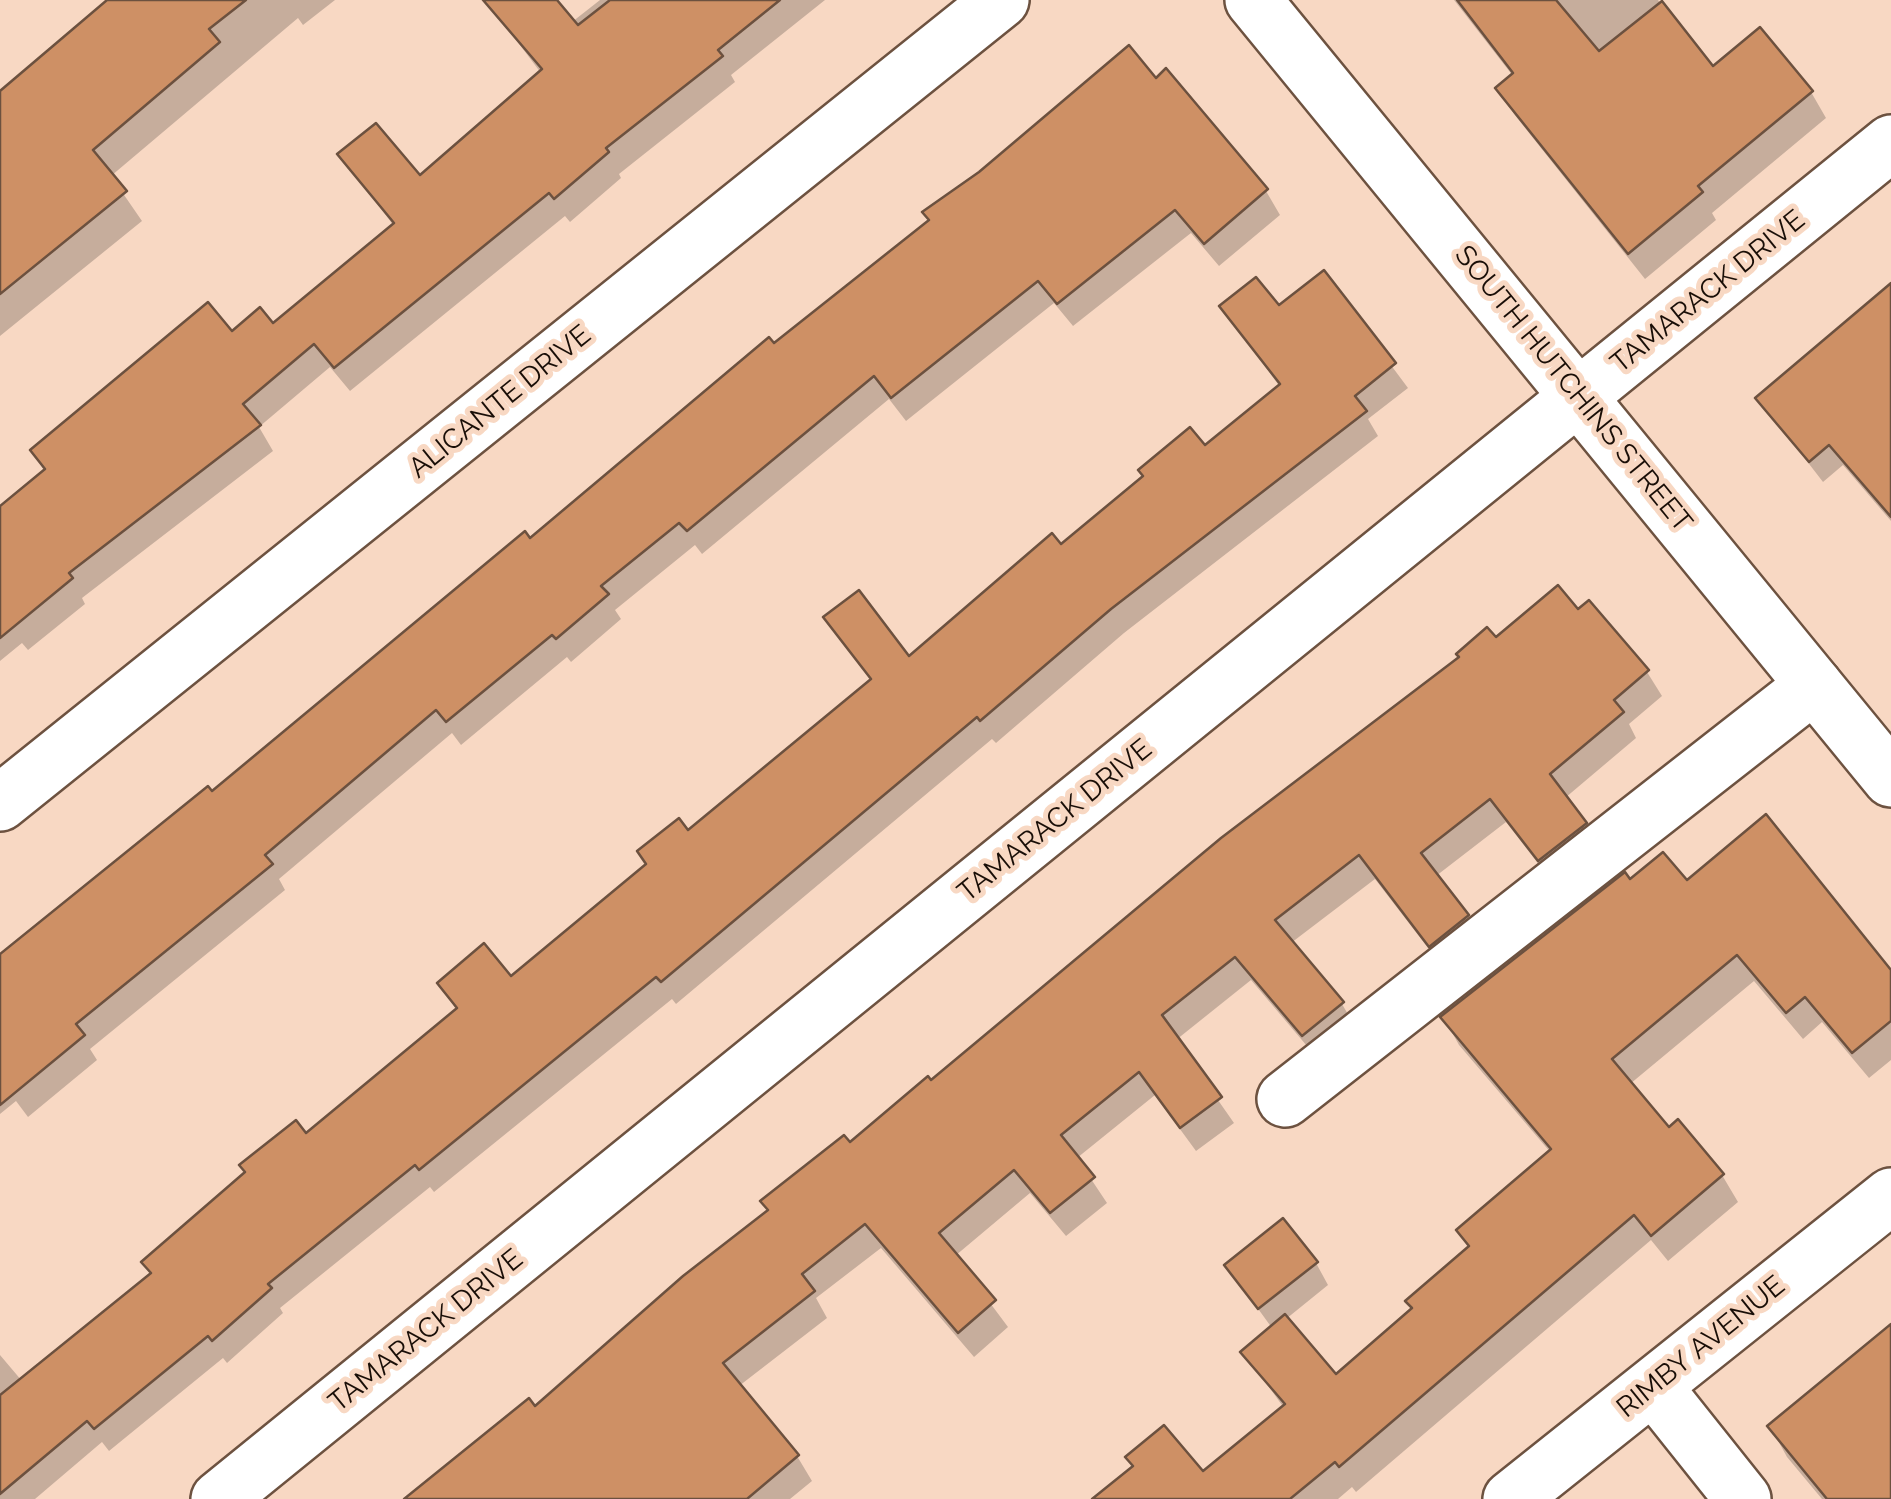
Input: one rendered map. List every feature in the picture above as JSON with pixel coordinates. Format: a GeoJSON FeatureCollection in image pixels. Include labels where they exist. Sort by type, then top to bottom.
{"type":"FeatureCollection","features":[{"type":"Feature","properties":{"kind":"street","name":"ALICANTE DRIVE"},"geometry":{"type":"LineString","coordinates":[[0,804],[1001,0]]}},
{"type":"Feature","properties":{"kind":"street","name":"SOUTH HUTCHINS STREET"},"geometry":{"type":"LineString","coordinates":[[1253,0],[1891,779]]}},
{"type":"Feature","properties":{"kind":"street","name":"TAMARACK DRIVE"},"geometry":{"type":"LineString","coordinates":[[219,1499],[1891,142]]}},
{"type":"Feature","properties":{"kind":"street"},"geometry":{"type":"LineString","coordinates":[[1285,1099],[1814,684]]}},
{"type":"Feature","properties":{"kind":"street","name":"RIMBY AVENUE"},"geometry":{"type":"LineString","coordinates":[[1511,1499],[1891,1196]]}},
{"type":"Feature","properties":{"kind":"street"},"geometry":{"type":"LineString","coordinates":[[1653,1386],[1743,1499]]}},
{"type":"Feature","properties":{"kind":"building"},"geometry":{"type":"Polygon","coordinates":[[[107,0],[246,0],[209,29],[220,42],[93,150],[127,191],[0,294],[0,91],[107,0]]]}},
{"type":"Feature","properties":{"kind":"building"},"geometry":{"type":"Polygon","coordinates":[[[483,0],[557,0],[578,25],[610,0],[780,0],[718,50],[723,56],[606,148],[609,152],[554,199],[549,193],[334,368],[314,344],[243,404],[261,425],[69,573],[73,578],[0,638],[0,506],[45,469],[30,450],[208,302],[232,331],[260,307],[273,323],[394,223],[337,154],[376,123],[420,175],[542,69],[483,0]]]}},
{"type":"Feature","properties":{"kind":"building"},"geometry":{"type":"Polygon","coordinates":[[[1457,0],[1556,0],[1599,51],[1662,1],[1713,66],[1760,27],[1813,91],[1698,186],[1703,192],[1628,254],[1495,88],[1513,73],[1457,0]]]}},
{"type":"Feature","properties":{"kind":"building"},"geometry":{"type":"Polygon","coordinates":[[[1129,45],[1156,78],[1166,68],[1268,189],[1204,244],[1175,210],[1057,304],[1038,281],[891,398],[874,376],[687,531],[679,523],[601,586],[609,594],[556,639],[552,635],[446,722],[436,710],[265,855],[273,864],[76,1024],[85,1035],[0,1105],[0,954],[208,786],[212,791],[525,531],[530,538],[769,337],[774,343],[929,220],[922,212],[979,172],[1129,45]]]}},
{"type":"Feature","properties":{"kind":"building"},"geometry":{"type":"Polygon","coordinates":[[[1324,270],[1396,363],[1355,396],[1367,411],[1111,609],[980,721],[977,717],[661,982],[656,977],[419,1170],[415,1165],[268,1284],[272,1288],[212,1341],[208,1336],[94,1429],[87,1421],[0,1494],[0,1395],[151,1273],[141,1262],[245,1172],[239,1165],[296,1120],[306,1133],[457,1008],[437,983],[484,943],[511,976],[646,864],[637,851],[679,818],[688,830],[871,679],[823,617],[859,590],[909,656],[1052,533],[1061,544],[1143,476],[1138,470],[1190,427],[1205,445],[1280,384],[1219,306],[1256,277],[1279,305],[1324,270]]]}},
{"type":"Feature","properties":{"kind":"building"},"geometry":{"type":"Polygon","coordinates":[[[1891,283],[1891,517],[1829,445],[1809,462],[1755,398],[1891,283]]]}},
{"type":"Feature","properties":{"kind":"building"},"geometry":{"type":"Polygon","coordinates":[[[1558,585],[1578,609],[1589,600],[1649,670],[1614,700],[1624,712],[1550,774],[1587,823],[1538,861],[1490,799],[1421,853],[1469,915],[1429,947],[1359,855],[1275,920],[1344,1002],[1302,1036],[1235,957],[1162,1015],[1222,1097],[1180,1128],[1139,1072],[1061,1135],[1095,1177],[1050,1213],[1014,1170],[939,1233],[996,1300],[958,1333],[865,1224],[802,1274],[815,1291],[723,1363],[799,1455],[747,1499],[404,1499],[529,1398],[535,1406],[683,1276],[768,1210],[760,1201],[844,1135],[850,1142],[928,1076],[931,1080],[1221,838],[1459,657],[1456,654],[1487,627],[1496,637],[1558,585]]]}},
{"type":"Feature","properties":{"kind":"building"},"geometry":{"type":"Polygon","coordinates":[[[1766,814],[1891,970],[1891,1021],[1852,1053],[1805,997],[1786,1013],[1737,955],[1612,1059],[1669,1127],[1678,1119],[1724,1174],[1651,1236],[1634,1215],[1339,1467],[1335,1462],[1290,1499],[1092,1499],[1133,1466],[1125,1457],[1164,1425],[1203,1471],[1285,1404],[1240,1352],[1285,1314],[1336,1374],[1412,1308],[1405,1301],[1469,1246],[1456,1230],[1551,1149],[1440,1017],[1625,872],[1630,879],[1663,852],[1687,880],[1766,814]]]}},
{"type":"Feature","properties":{"kind":"building"},"geometry":{"type":"Polygon","coordinates":[[[1283,1218],[1318,1262],[1258,1309],[1224,1265],[1283,1218]]]}},
{"type":"Feature","properties":{"kind":"building"},"geometry":{"type":"Polygon","coordinates":[[[1891,1324],[1891,1499],[1827,1499],[1767,1426],[1891,1324]]]}}]}
